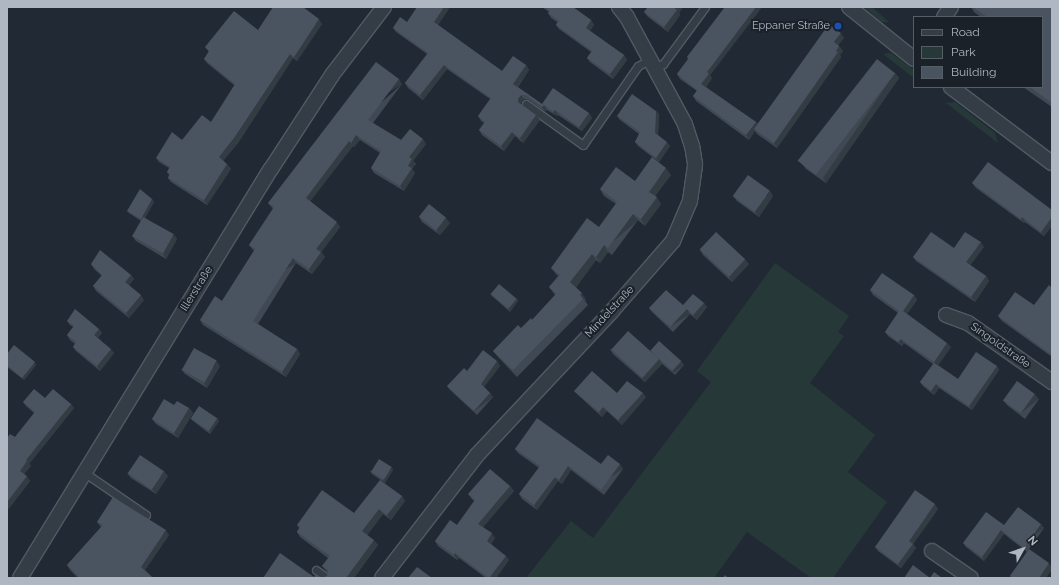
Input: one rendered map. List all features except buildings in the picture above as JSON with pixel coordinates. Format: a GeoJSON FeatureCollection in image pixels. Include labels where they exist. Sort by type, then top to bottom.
{"type":"FeatureCollection","features":[{"type":"Feature","properties":{"kind":"street","name":"Illerstraße"},"geometry":{"type":"LineString","coordinates":[[20,578],[271,169],[332,75],[384,7]]}},
{"type":"Feature","properties":{"kind":"street","name":"Mindelstraße"},"geometry":{"type":"LineString","coordinates":[[382,578],[477,455],[612,311],[673,241],[690,201],[695,164],[692,146],[685,124],[627,17],[619,7]]}},
{"type":"Feature","properties":{"kind":"street"},"geometry":{"type":"LineString","coordinates":[[849,7],[913,58]]}},
{"type":"Feature","properties":{"kind":"street"},"geometry":{"type":"LineString","coordinates":[[945,16],[951,7]]}},
{"type":"Feature","properties":{"kind":"street"},"geometry":{"type":"LineString","coordinates":[[952,88],[1052,163]]}},
{"type":"Feature","properties":{"kind":"street","name":"Singoldstraße"},"geometry":{"type":"LineString","coordinates":[[946,315],[968,323],[1052,382]]}},
{"type":"Feature","properties":{"kind":"street"},"geometry":{"type":"LineString","coordinates":[[932,551],[971,578]]}},
{"type":"Feature","properties":{"kind":"street"},"geometry":{"type":"LineString","coordinates":[[7,574],[12,578]]}},
{"type":"Feature","properties":{"kind":"lane"},"geometry":{"type":"LineString","coordinates":[[526,104],[583,145],[638,66],[663,64],[705,7]]}},
{"type":"Feature","properties":{"kind":"lane"},"geometry":{"type":"LineString","coordinates":[[85,473],[146,515]]}},
{"type":"Feature","properties":{"kind":"lane"},"geometry":{"type":"LineString","coordinates":[[316,570],[328,578]]}},
{"type":"Feature","properties":{"kind":"green space"},"geometry":{"type":"Polygon","coordinates":[[[864,7],[872,7],[889,22],[881,22],[864,7]]]}},
{"type":"Feature","properties":{"kind":"green space"},"geometry":{"type":"Polygon","coordinates":[[[891,53],[913,69],[913,77],[883,54],[891,53]]]}},
{"type":"Feature","properties":{"kind":"green space"},"geometry":{"type":"Polygon","coordinates":[[[955,102],[995,133],[998,143],[946,103],[955,102]]]}},
{"type":"Feature","properties":{"kind":"green space"},"geometry":{"type":"Polygon","coordinates":[[[775,263],[849,316],[838,332],[844,336],[810,383],[875,435],[848,472],[887,502],[833,578],[811,578],[747,532],[714,578],[526,578],[571,521],[593,538],[711,382],[697,371],[775,263]]]}},
{"type":"Feature","properties":{"kind":"place","name":"Eppaner Straße"},"geometry":{"type":"Point","coordinates":[838,26]}}]}
